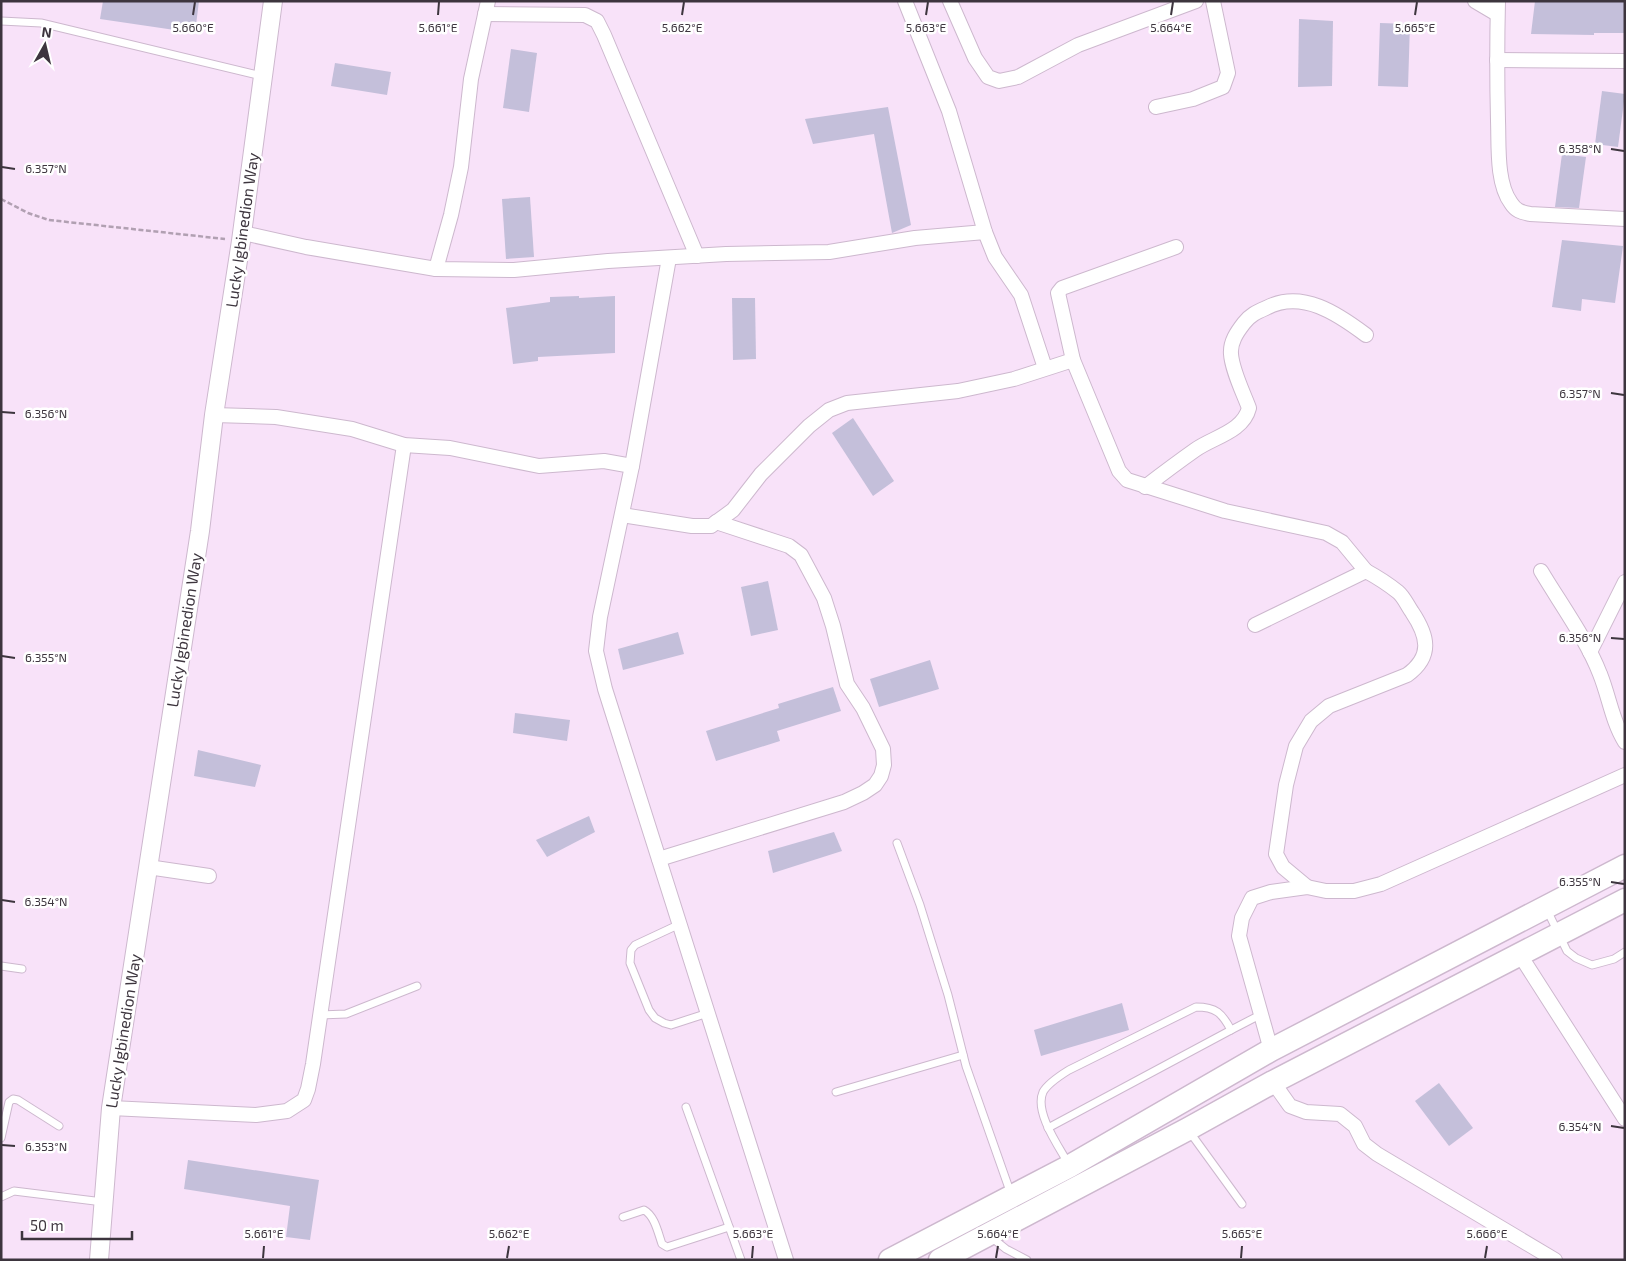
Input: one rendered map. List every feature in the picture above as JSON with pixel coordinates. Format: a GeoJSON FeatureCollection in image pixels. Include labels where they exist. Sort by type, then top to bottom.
{"type":"FeatureCollection","features":[{"type":"Feature","properties":{"kind":"highway"},"geometry":{"type":"LineString","coordinates":[[890,1260],[1070,1166],[1271,1050],[1625,866]]}},
{"type":"Feature","properties":{"kind":"highway"},"geometry":{"type":"LineString","coordinates":[[940,1260],[1188,1129],[1272,1082],[1625,900]]}},
{"type":"Feature","properties":{"kind":"street","name":"Lucky Igbinedion Way"},"geometry":{"type":"LineString","coordinates":[[99,1260],[111,1108],[200,531],[214,415],[242,237],[273,1]]}},
{"type":"Feature","properties":{"kind":"street"},"geometry":{"type":"LineString","coordinates":[[905,1],[949,111],[985,232],[995,257],[1021,295],[1044,368]]}},
{"type":"Feature","properties":{"kind":"street"},"geometry":{"type":"LineString","coordinates":[[950,1],[975,58],[988,77],[999,81],[1018,77],[1078,45],[1196,1]]}},
{"type":"Feature","properties":{"kind":"street"},"geometry":{"type":"LineString","coordinates":[[1156,108],[1193,99],[1222,88],[1228,73],[1212,1]]}},
{"type":"Feature","properties":{"kind":"street"},"geometry":{"type":"LineString","coordinates":[[1475,1],[1498,8],[1496,60],[1500,167],[1505,190],[1510,202],[1518,212],[1530,214],[1625,219]]}},
{"type":"Feature","properties":{"kind":"street"},"geometry":{"type":"LineString","coordinates":[[436,269],[451,215],[461,167],[471,79],[487,8],[585,14],[597,21],[697,256]]}},
{"type":"Feature","properties":{"kind":"street"},"geometry":{"type":"LineString","coordinates":[[1496,60],[1625,61]]}},
{"type":"Feature","properties":{"kind":"street"},"geometry":{"type":"LineString","coordinates":[[242,237],[436,269],[514,270],[608,261],[726,254],[828,252],[915,238],[985,232]]}},
{"type":"Feature","properties":{"kind":"street"},"geometry":{"type":"LineString","coordinates":[[1176,247],[1062,288],[1058,293],[1073,360],[1119,471],[1127,480],[1145,487],[1225,512],[1326,533],[1342,542],[1366,571],[1382,580],[1400,594],[1426,638],[1423,659],[1418,668],[1407,676],[1329,706],[1311,721],[1296,746],[1286,785],[1276,854],[1283,867],[1307,887]]}},
{"type":"Feature","properties":{"kind":"street"},"geometry":{"type":"LineString","coordinates":[[669,258],[632,466],[600,617],[596,651],[605,689],[786,1260]]}},
{"type":"Feature","properties":{"kind":"street"},"geometry":{"type":"LineString","coordinates":[[1145,487],[1198,448],[1228,433],[1247,416],[1249,408],[1231,353],[1235,336],[1249,316],[1270,306],[1291,301],[1309,303],[1340,316],[1366,335]]}},
{"type":"Feature","properties":{"kind":"street"},"geometry":{"type":"LineString","coordinates":[[622,515],[692,526],[711,526],[733,510],[761,474],[809,426],[829,410],[846,403],[958,391],[1014,379],[1073,360]]}},
{"type":"Feature","properties":{"kind":"street"},"geometry":{"type":"LineString","coordinates":[[214,415],[276,417],[352,429],[404,444],[450,448],[539,466],[604,461],[632,466]]}},
{"type":"Feature","properties":{"kind":"street"},"geometry":{"type":"LineString","coordinates":[[111,1108],[256,1115],[287,1111],[304,1100],[308,1089],[320,1014],[404,444]]}},
{"type":"Feature","properties":{"kind":"street"},"geometry":{"type":"LineString","coordinates":[[659,859],[844,802],[875,785],[881,776],[884,765],[883,749],[863,708],[847,684],[824,598],[801,555],[789,546],[716,522]]}},
{"type":"Feature","properties":{"kind":"street"},"geometry":{"type":"LineString","coordinates":[[1255,625],[1366,571]]}},
{"type":"Feature","properties":{"kind":"street"},"geometry":{"type":"LineString","coordinates":[[1541,571],[1590,652],[1600,674],[1618,732],[1625,742]]}},
{"type":"Feature","properties":{"kind":"street"},"geometry":{"type":"LineString","coordinates":[[1590,652],[1625,582]]}},
{"type":"Feature","properties":{"kind":"street"},"geometry":{"type":"LineString","coordinates":[[1271,1050],[1239,936],[1242,918],[1252,898],[1271,892],[1307,887],[1354,892],[1381,884],[1625,775]]}},
{"type":"Feature","properties":{"kind":"street"},"geometry":{"type":"LineString","coordinates":[[148,867],[209,876]]}},
{"type":"Feature","properties":{"kind":"street"},"geometry":{"type":"LineString","coordinates":[[1520,955],[1625,1119]]}},
{"type":"Feature","properties":{"kind":"street"},"geometry":{"type":"LineString","coordinates":[[1272,1082],[1290,1106],[1306,1112],[1340,1114],[1355,1126],[1364,1144],[1377,1154],[1555,1260]]}},
{"type":"Feature","properties":{"kind":"lane"},"geometry":{"type":"LineString","coordinates":[[1,21],[40,24],[262,77]]}},
{"type":"Feature","properties":{"kind":"lane"},"geometry":{"type":"LineString","coordinates":[[897,843],[920,905],[946,986],[963,1056],[1012,1197]]}},
{"type":"Feature","properties":{"kind":"lane"},"geometry":{"type":"LineString","coordinates":[[1546,907],[1567,951],[1576,958],[1592,965],[1614,958],[1625,952]]}},
{"type":"Feature","properties":{"kind":"lane"},"geometry":{"type":"LineString","coordinates":[[680,924],[635,945],[631,950],[630,963],[649,1010],[655,1018],[664,1024],[671,1024],[708,1013]]}},
{"type":"Feature","properties":{"kind":"lane"},"geometry":{"type":"LineString","coordinates":[[1,966],[22,969]]}},
{"type":"Feature","properties":{"kind":"lane"},"geometry":{"type":"LineString","coordinates":[[320,1014],[346,1014],[417,986]]}},
{"type":"Feature","properties":{"kind":"lane"},"geometry":{"type":"LineString","coordinates":[[1070,1166],[1048,1128],[1040,1106],[1043,1092],[1055,1079],[1069,1070],[1196,1007],[1209,1007],[1224,1016],[1231,1030]]}},
{"type":"Feature","properties":{"kind":"lane"},"geometry":{"type":"LineString","coordinates":[[1048,1128],[1260,1016]]}},
{"type":"Feature","properties":{"kind":"lane"},"geometry":{"type":"LineString","coordinates":[[836,1092],[963,1056]]}},
{"type":"Feature","properties":{"kind":"lane"},"geometry":{"type":"LineString","coordinates":[[1,1138],[9,1102],[13,1099],[18,1100],[59,1126]]}},
{"type":"Feature","properties":{"kind":"lane"},"geometry":{"type":"LineString","coordinates":[[686,1107],[741,1260]]}},
{"type":"Feature","properties":{"kind":"lane"},"geometry":{"type":"LineString","coordinates":[[1188,1129],[1242,1204]]}},
{"type":"Feature","properties":{"kind":"lane"},"geometry":{"type":"LineString","coordinates":[[2,1195],[14,1192],[104,1202]]}},
{"type":"Feature","properties":{"kind":"lane"},"geometry":{"type":"LineString","coordinates":[[623,1217],[644,1210],[653,1219],[662,1244],[668,1247],[730,1227]]}},
{"type":"Feature","properties":{"kind":"lane"},"geometry":{"type":"LineString","coordinates":[[989,1235],[1006,1248],[1027,1260]]}},
{"type":"Feature","properties":{"kind":"path"},"geometry":{"type":"LineString","coordinates":[[1,199],[28,213],[49,220],[242,237]]}},
{"type":"Feature","properties":{"kind":"building"},"geometry":{"type":"Polygon","coordinates":[[[103,1],[199,1],[195,33],[100,19],[103,1]]]}},
{"type":"Feature","properties":{"kind":"building"},"geometry":{"type":"Polygon","coordinates":[[[1535,1],[1625,1],[1625,33],[1594,33],[1594,35],[1531,34],[1535,1]]]}},
{"type":"Feature","properties":{"kind":"building"},"geometry":{"type":"Polygon","coordinates":[[[1299,19],[1333,21],[1332,86],[1298,87],[1299,19]]]}},
{"type":"Feature","properties":{"kind":"building"},"geometry":{"type":"Polygon","coordinates":[[[1380,23],[1410,24],[1408,87],[1378,86],[1380,23]]]}},
{"type":"Feature","properties":{"kind":"building"},"geometry":{"type":"Polygon","coordinates":[[[511,49],[537,53],[529,112],[503,108],[511,49]]]}},
{"type":"Feature","properties":{"kind":"building"},"geometry":{"type":"Polygon","coordinates":[[[335,63],[391,72],[387,95],[331,86],[335,63]]]}},
{"type":"Feature","properties":{"kind":"building"},"geometry":{"type":"Polygon","coordinates":[[[1602,91],[1625,94],[1618,147],[1595,144],[1602,91]]]}},
{"type":"Feature","properties":{"kind":"building"},"geometry":{"type":"Polygon","coordinates":[[[888,107],[911,225],[892,233],[874,134],[813,144],[805,119],[888,107]]]}},
{"type":"Feature","properties":{"kind":"building"},"geometry":{"type":"Polygon","coordinates":[[[1562,154],[1586,157],[1579,208],[1555,207],[1562,154]]]}},
{"type":"Feature","properties":{"kind":"building"},"geometry":{"type":"Polygon","coordinates":[[[530,197],[534,257],[506,259],[502,199],[530,197]]]}},
{"type":"Feature","properties":{"kind":"building"},"geometry":{"type":"Polygon","coordinates":[[[1562,240],[1623,246],[1615,303],[1582,299],[1581,311],[1552,307],[1562,240]]]}},
{"type":"Feature","properties":{"kind":"building"},"geometry":{"type":"Polygon","coordinates":[[[579,296],[579,298],[615,296],[615,353],[538,357],[538,361],[513,364],[506,308],[550,302],[550,297],[579,296]]]}},
{"type":"Feature","properties":{"kind":"building"},"geometry":{"type":"Polygon","coordinates":[[[732,298],[755,298],[756,359],[733,360],[732,298]]]}},
{"type":"Feature","properties":{"kind":"building"},"geometry":{"type":"Polygon","coordinates":[[[853,418],[894,481],[873,496],[832,433],[853,418]]]}},
{"type":"Feature","properties":{"kind":"building"},"geometry":{"type":"Polygon","coordinates":[[[768,581],[778,630],[751,636],[741,587],[768,581]]]}},
{"type":"Feature","properties":{"kind":"building"},"geometry":{"type":"Polygon","coordinates":[[[678,632],[684,654],[623,670],[618,649],[678,632]]]}},
{"type":"Feature","properties":{"kind":"building"},"geometry":{"type":"Polygon","coordinates":[[[930,660],[939,689],[879,707],[870,679],[930,660]]]}},
{"type":"Feature","properties":{"kind":"building"},"geometry":{"type":"Polygon","coordinates":[[[833,687],[841,711],[777,731],[780,741],[716,761],[706,731],[779,708],[778,704],[833,687]]]}},
{"type":"Feature","properties":{"kind":"building"},"geometry":{"type":"Polygon","coordinates":[[[515,713],[570,720],[567,741],[513,733],[515,713]]]}},
{"type":"Feature","properties":{"kind":"building"},"geometry":{"type":"Polygon","coordinates":[[[198,750],[261,765],[255,787],[194,776],[198,750]]]}},
{"type":"Feature","properties":{"kind":"building"},"geometry":{"type":"Polygon","coordinates":[[[589,816],[595,832],[547,857],[536,840],[589,816]]]}},
{"type":"Feature","properties":{"kind":"building"},"geometry":{"type":"Polygon","coordinates":[[[834,832],[842,851],[773,873],[768,851],[834,832]]]}},
{"type":"Feature","properties":{"kind":"building"},"geometry":{"type":"Polygon","coordinates":[[[1122,1003],[1129,1030],[1041,1056],[1034,1030],[1122,1003]]]}},
{"type":"Feature","properties":{"kind":"building"},"geometry":{"type":"Polygon","coordinates":[[[1439,1083],[1473,1128],[1449,1146],[1415,1101],[1439,1083]]]}},
{"type":"Feature","properties":{"kind":"building"},"geometry":{"type":"Polygon","coordinates":[[[188,1160],[319,1180],[310,1240],[286,1237],[290,1206],[184,1189],[188,1160]]]}}]}
